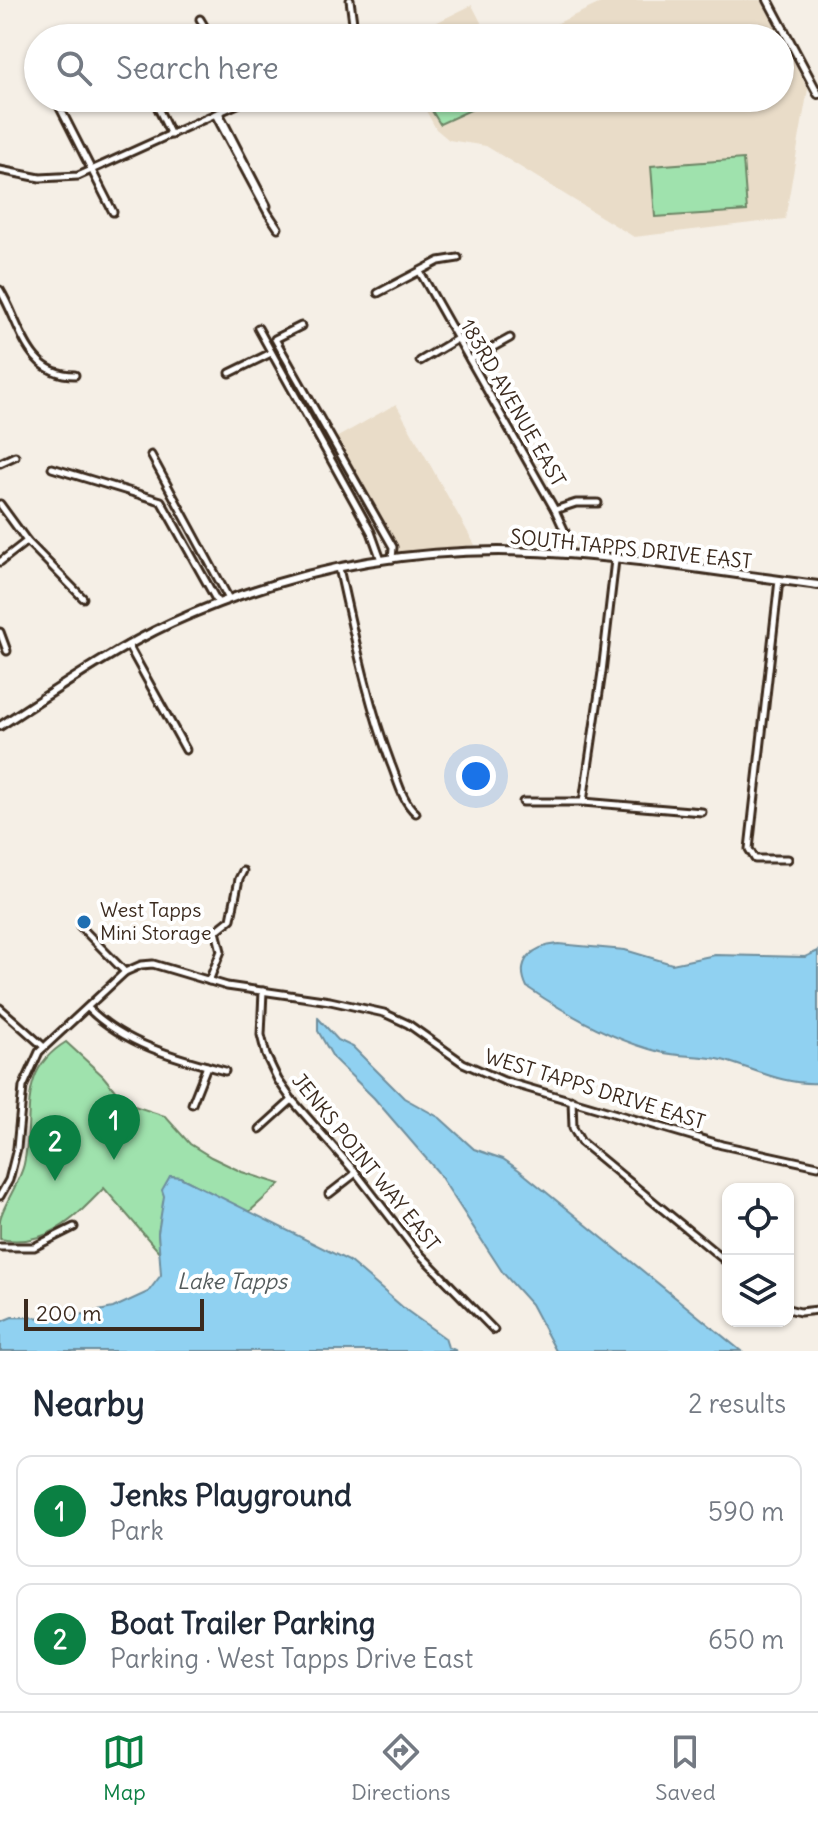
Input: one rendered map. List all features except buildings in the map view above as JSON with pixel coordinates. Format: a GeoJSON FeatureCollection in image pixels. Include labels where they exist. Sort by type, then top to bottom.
{"type":"FeatureCollection","features":[{"type":"Feature","properties":{"kind":"street"},"geometry":{"type":"LineString","coordinates":[[350,0],[353,24]]}},
{"type":"Feature","properties":{"kind":"street"},"geometry":{"type":"LineString","coordinates":[[768,0],[781,24]]}},
{"type":"Feature","properties":{"kind":"street"},"geometry":{"type":"LineString","coordinates":[[200,19],[203,24]]}},
{"type":"Feature","properties":{"kind":"street"},"geometry":{"type":"LineString","coordinates":[[794,49],[818,94]]}},
{"type":"Feature","properties":{"kind":"street"},"geometry":{"type":"LineString","coordinates":[[62,112],[113,212]]}},
{"type":"Feature","properties":{"kind":"street"},"geometry":{"type":"LineString","coordinates":[[160,112],[171,135]]}},
{"type":"Feature","properties":{"kind":"street"},"geometry":{"type":"LineString","coordinates":[[0,170],[70,178],[92,171],[221,112]]}},
{"type":"Feature","properties":{"kind":"street"},"geometry":{"type":"LineString","coordinates":[[217,114],[278,228],[268,213],[217,114]]}},
{"type":"Feature","properties":{"kind":"street"},"geometry":{"type":"LineString","coordinates":[[378,293],[439,261],[458,258]]}},
{"type":"Feature","properties":{"kind":"street","name":"183RD AVENUE EAST"},"geometry":{"type":"LineString","coordinates":[[420,272],[555,510],[566,534],[566,554]]}},
{"type":"Feature","properties":{"kind":"street"},"geometry":{"type":"LineString","coordinates":[[0,290],[36,360],[47,370],[60,375],[75,375]]}},
{"type":"Feature","properties":{"kind":"street"},"geometry":{"type":"LineString","coordinates":[[301,326],[275,339],[393,547],[392,559]]}},
{"type":"Feature","properties":{"kind":"street"},"geometry":{"type":"LineString","coordinates":[[258,328],[371,532],[381,560]]}},
{"type":"Feature","properties":{"kind":"street"},"geometry":{"type":"LineString","coordinates":[[470,360],[510,338]]}},
{"type":"Feature","properties":{"kind":"street"},"geometry":{"type":"LineString","coordinates":[[420,361],[457,339]]}},
{"type":"Feature","properties":{"kind":"street"},"geometry":{"type":"LineString","coordinates":[[230,373],[271,353]]}},
{"type":"Feature","properties":{"kind":"street"},"geometry":{"type":"LineString","coordinates":[[151,455],[229,599]]}},
{"type":"Feature","properties":{"kind":"street"},"geometry":{"type":"LineString","coordinates":[[0,463],[15,456]]}},
{"type":"Feature","properties":{"kind":"street"},"geometry":{"type":"LineString","coordinates":[[52,468],[161,501],[218,603]]}},
{"type":"Feature","properties":{"kind":"street"},"geometry":{"type":"LineString","coordinates":[[555,510],[576,503],[598,503]]}},
{"type":"Feature","properties":{"kind":"street"},"geometry":{"type":"LineString","coordinates":[[0,504],[27,541],[83,598]]}},
{"type":"Feature","properties":{"kind":"street"},"geometry":{"type":"LineString","coordinates":[[0,562],[27,541]]}},
{"type":"Feature","properties":{"kind":"street","name":"SOUTH TAPPS DRIVE EAST"},"geometry":{"type":"LineString","coordinates":[[0,726],[128,645],[218,603],[339,568],[381,560],[481,552],[566,554],[818,585]]}},
{"type":"Feature","properties":{"kind":"street"},"geometry":{"type":"LineString","coordinates":[[583,802],[615,560]]}},
{"type":"Feature","properties":{"kind":"street"},"geometry":{"type":"LineString","coordinates":[[339,568],[381,744],[400,789],[416,813]]}},
{"type":"Feature","properties":{"kind":"street"},"geometry":{"type":"LineString","coordinates":[[779,580],[749,849],[755,859],[788,859]]}},
{"type":"Feature","properties":{"kind":"street"},"geometry":{"type":"LineString","coordinates":[[0,632],[7,651]]}},
{"type":"Feature","properties":{"kind":"street"},"geometry":{"type":"LineString","coordinates":[[128,645],[186,750]]}},
{"type":"Feature","properties":{"kind":"street"},"geometry":{"type":"LineString","coordinates":[[523,802],[583,802],[702,812]]}},
{"type":"Feature","properties":{"kind":"street"},"geometry":{"type":"LineString","coordinates":[[209,981],[221,951],[216,931],[231,919],[243,871]]}},
{"type":"Feature","properties":{"kind":"street"},"geometry":{"type":"LineString","coordinates":[[1,1194],[9,1180],[17,1148],[23,1087],[35,1060],[44,1047],[125,972],[80,926]]}},
{"type":"Feature","properties":{"kind":"street","name":"WEST TAPPS DRIVE EAST"},"geometry":{"type":"LineString","coordinates":[[125,972],[153,964],[175,968],[209,981],[384,1013],[408,1024],[480,1072],[722,1145],[818,1166]]}},
{"type":"Feature","properties":{"kind":"street","name":"JENKS POINT WAY EAST"},"geometry":{"type":"LineString","coordinates":[[263,991],[260,1024],[264,1045],[274,1073],[292,1100],[356,1173],[414,1248],[494,1330]]}},
{"type":"Feature","properties":{"kind":"street"},"geometry":{"type":"LineString","coordinates":[[0,1008],[44,1047]]}},
{"type":"Feature","properties":{"kind":"street"},"geometry":{"type":"LineString","coordinates":[[88,1008],[104,1024],[127,1038],[225,1071]]}},
{"type":"Feature","properties":{"kind":"street"},"geometry":{"type":"LineString","coordinates":[[192,1104],[207,1066]]}},
{"type":"Feature","properties":{"kind":"street"},"geometry":{"type":"LineString","coordinates":[[260,1129],[292,1100]]}},
{"type":"Feature","properties":{"kind":"street"},"geometry":{"type":"LineString","coordinates":[[572,1100],[573,1128],[581,1142],[722,1258]]}},
{"type":"Feature","properties":{"kind":"street"},"geometry":{"type":"LineString","coordinates":[[329,1194],[356,1173]]}},
{"type":"Feature","properties":{"kind":"street"},"geometry":{"type":"LineString","coordinates":[[0,1247],[34,1247],[74,1227]]}},
{"type":"Feature","properties":{"kind":"street"},"geometry":{"type":"LineString","coordinates":[[794,1310],[818,1310]]}},
{"type":"Feature","properties":{"kind":"shaded area"},"geometry":{"type":"Polygon","coordinates":[[[607,0],[761,0],[774,24],[556,24],[607,0]]]}},
{"type":"Feature","properties":{"kind":"shaded area"},"geometry":{"type":"Polygon","coordinates":[[[472,5],[482,24],[433,24],[472,5]]]}},
{"type":"Feature","properties":{"kind":"shaded area"},"geometry":{"type":"Polygon","coordinates":[[[794,62],[808,89],[785,219],[634,237],[486,146],[449,140],[436,129],[427,112],[794,112],[794,62]]]}},
{"type":"Feature","properties":{"kind":"shaded area"},"geometry":{"type":"Polygon","coordinates":[[[396,404],[475,545],[400,552],[336,438],[396,404]]]}},
{"type":"Feature","properties":{"kind":"green space"},"geometry":{"type":"Polygon","coordinates":[[[433,112],[466,112],[440,124],[433,112]]]}},
{"type":"Feature","properties":{"kind":"green space"},"geometry":{"type":"Polygon","coordinates":[[[743,159],[747,211],[655,217],[651,166],[743,159]]]}},
{"type":"Feature","properties":{"kind":"green space"},"geometry":{"type":"Polygon","coordinates":[[[66,1042],[103,1076],[125,1103],[165,1116],[190,1144],[211,1157],[242,1172],[280,1184],[249,1212],[180,1177],[170,1176],[158,1233],[160,1253],[104,1188],[70,1220],[45,1235],[16,1241],[0,1239],[1,1215],[24,1164],[33,1082],[50,1054],[66,1042]]]}},
{"type":"Feature","properties":{"kind":"water"},"geometry":{"type":"Polygon","coordinates":[[[558,944],[625,950],[672,964],[715,955],[805,957],[818,951],[818,1083],[781,1079],[714,1058],[660,1052],[591,1026],[527,987],[523,969],[529,956],[541,948],[558,944]]]}},
{"type":"Feature","properties":{"kind":"water"},"geometry":{"type":"Polygon","coordinates":[[[318,1018],[338,1040],[353,1047],[404,1098],[440,1118],[474,1149],[503,1159],[519,1170],[741,1351],[556,1351],[531,1304],[503,1273],[437,1171],[374,1098],[334,1059],[318,1031],[318,1018]]]}},
{"type":"Feature","properties":{"kind":"water","name":"Lake Tapps"},"geometry":{"type":"Polygon","coordinates":[[[170,1176],[180,1177],[349,1261],[406,1310],[445,1338],[448,1347],[457,1351],[0,1351],[0,1322],[12,1317],[65,1318],[113,1308],[148,1292],[161,1275],[158,1233],[164,1196],[162,1190],[170,1176]]]}},
{"type":"Feature","properties":{"kind":"place","name":"West Tapps Mini Storage"},"geometry":{"type":"Point","coordinates":[84,922]}},
{"type":"Feature","properties":{"kind":"place","name":"Jenks Playground"},"geometry":{"type":"Point","coordinates":[114,1160]}},
{"type":"Feature","properties":{"kind":"place","name":"Boat Trailer Parking"},"geometry":{"type":"Point","coordinates":[55,1181]}}]}
